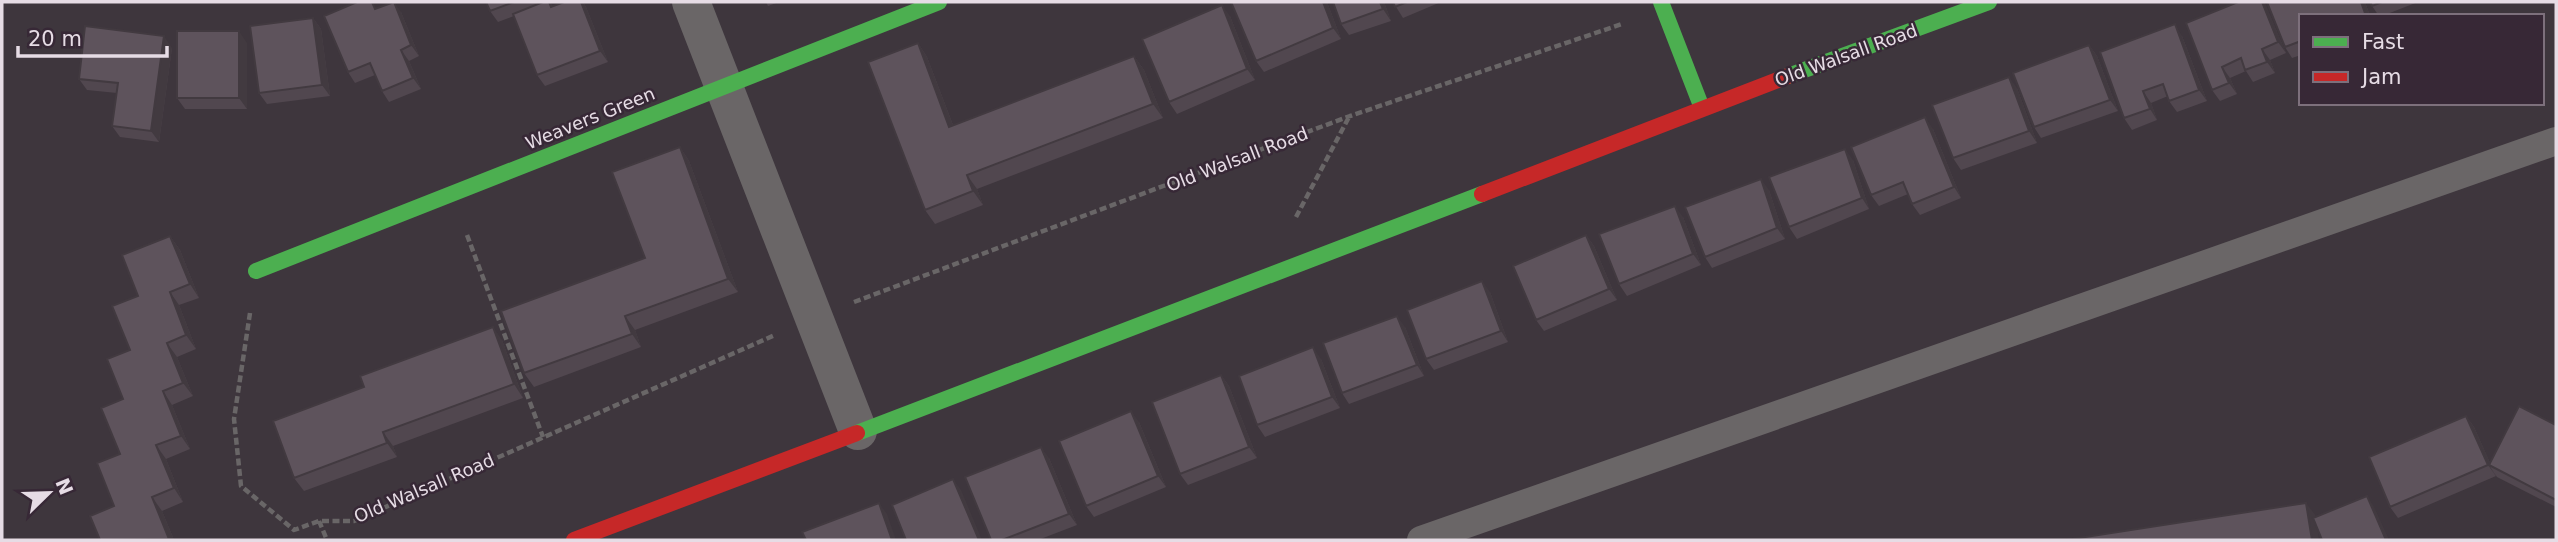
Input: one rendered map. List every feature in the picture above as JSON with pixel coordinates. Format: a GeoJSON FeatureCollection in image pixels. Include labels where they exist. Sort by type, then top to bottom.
{"type":"FeatureCollection","features":[{"type":"Feature","properties":{"kind":"main road","name":"Weavers Green"},"geometry":{"type":"LineString","coordinates":[[256,271],[939,2]]}},
{"type":"Feature","properties":{"kind":"main road","name":"Old Walsall Road"},"geometry":{"type":"LineString","coordinates":[[576,540],[1259,281],[1702,108],[1989,2]]}},
{"type":"Feature","properties":{"kind":"main road"},"geometry":{"type":"LineString","coordinates":[[1662,6],[1702,108]]}},
{"type":"Feature","properties":{"kind":"street"},"geometry":{"type":"LineString","coordinates":[[691,2],[858,431]]}},
{"type":"Feature","properties":{"kind":"lane"},"geometry":{"type":"LineString","coordinates":[[1421,540],[2556,141]]}},
{"type":"Feature","properties":{"kind":"path","name":"Old Walsall Road"},"geometry":{"type":"LineString","coordinates":[[256,271],[234,419],[241,486],[294,530],[319,521],[354,521],[813,318],[1350,116],[1662,6]]}},
{"type":"Feature","properties":{"kind":"path"},"geometry":{"type":"LineString","coordinates":[[1306,199],[1350,116]]}},
{"type":"Feature","properties":{"kind":"path"},"geometry":{"type":"LineString","coordinates":[[452,194],[543,437]]}},
{"type":"Feature","properties":{"kind":"path"},"geometry":{"type":"LineString","coordinates":[[319,521],[327,540]]}},
{"type":"Feature","properties":{"kind":"building"},"geometry":{"type":"Polygon","coordinates":[[[357,2],[372,2],[375,9],[394,2],[411,45],[401,50],[413,78],[382,91],[370,63],[348,72],[324,16],[357,2]]]}},
{"type":"Feature","properties":{"kind":"building"},"geometry":{"type":"Polygon","coordinates":[[[486,2],[514,2],[490,11],[486,2]]]}},
{"type":"Feature","properties":{"kind":"building"},"geometry":{"type":"Polygon","coordinates":[[[549,2],[551,7],[564,2],[581,2],[600,51],[537,75],[513,14],[549,2]]]}},
{"type":"Feature","properties":{"kind":"building"},"geometry":{"type":"Polygon","coordinates":[[[1231,2],[1323,2],[1333,28],[1256,61],[1231,2]]]}},
{"type":"Feature","properties":{"kind":"building"},"geometry":{"type":"Polygon","coordinates":[[[1333,2],[1380,2],[1383,9],[1341,24],[1333,2]]]}},
{"type":"Feature","properties":{"kind":"building"},"geometry":{"type":"Polygon","coordinates":[[[1393,2],[1407,2],[1395,7],[1393,2]]]}},
{"type":"Feature","properties":{"kind":"building"},"geometry":{"type":"Polygon","coordinates":[[[2238,2],[2262,2],[2278,42],[2262,49],[2267,62],[2245,70],[2241,58],[2222,67],[2229,83],[2212,90],[2186,23],[2238,2]]]}},
{"type":"Feature","properties":{"kind":"building"},"geometry":{"type":"Polygon","coordinates":[[[2267,2],[2361,2],[2365,14],[2299,14],[2299,42],[2285,47],[2267,2]]]}},
{"type":"Feature","properties":{"kind":"building"},"geometry":{"type":"Polygon","coordinates":[[[1222,5],[1247,69],[1169,102],[1142,39],[1222,5]]]}},
{"type":"Feature","properties":{"kind":"building"},"geometry":{"type":"Polygon","coordinates":[[[313,18],[322,85],[259,93],[250,26],[313,18]]]}},
{"type":"Feature","properties":{"kind":"building"},"geometry":{"type":"Polygon","coordinates":[[[2175,24],[2199,90],[2169,101],[2163,84],[2143,91],[2150,109],[2124,118],[2100,52],[2175,24]]]}},
{"type":"Feature","properties":{"kind":"building"},"geometry":{"type":"Polygon","coordinates":[[[85,26],[164,36],[151,131],[112,126],[118,83],[79,79],[85,26]]]}},
{"type":"Feature","properties":{"kind":"building"},"geometry":{"type":"Polygon","coordinates":[[[177,31],[239,31],[239,98],[177,98],[177,31]]]}},
{"type":"Feature","properties":{"kind":"building"},"geometry":{"type":"Polygon","coordinates":[[[918,43],[949,127],[1134,56],[1153,104],[967,175],[973,191],[925,210],[868,62],[918,43]]]}},
{"type":"Feature","properties":{"kind":"building"},"geometry":{"type":"Polygon","coordinates":[[[2089,45],[2110,100],[2034,127],[2013,73],[2089,45]]]}},
{"type":"Feature","properties":{"kind":"building"},"geometry":{"type":"Polygon","coordinates":[[[2009,77],[2029,131],[1953,158],[1932,105],[2009,77]]]}},
{"type":"Feature","properties":{"kind":"building"},"geometry":{"type":"Polygon","coordinates":[[[1925,117],[1954,187],[1912,204],[1903,182],[1871,195],[1851,147],[1925,117]]]}},
{"type":"Feature","properties":{"kind":"building"},"geometry":{"type":"Polygon","coordinates":[[[680,147],[728,279],[625,316],[632,334],[524,373],[501,311],[645,258],[612,172],[680,147]]]}},
{"type":"Feature","properties":{"kind":"building"},"geometry":{"type":"Polygon","coordinates":[[[1845,149],[1862,198],[1789,227],[1769,177],[1845,149]]]}},
{"type":"Feature","properties":{"kind":"building"},"geometry":{"type":"Polygon","coordinates":[[[1761,179],[1777,228],[1705,257],[1685,207],[1761,179]]]}},
{"type":"Feature","properties":{"kind":"building"},"geometry":{"type":"Polygon","coordinates":[[[1675,206],[1693,254],[1619,284],[1599,234],[1675,206]]]}},
{"type":"Feature","properties":{"kind":"building"},"geometry":{"type":"Polygon","coordinates":[[[1586,235],[1609,289],[1536,320],[1513,266],[1586,235]]]}},
{"type":"Feature","properties":{"kind":"building"},"geometry":{"type":"Polygon","coordinates":[[[170,236],[190,284],[170,292],[186,335],[167,343],[183,383],[163,391],[181,436],[156,445],[174,488],[152,497],[169,539],[100,540],[90,516],[114,506],[97,463],[120,454],[101,408],[123,399],[107,359],[130,350],[112,306],[138,296],[122,255],[170,236]]]}},
{"type":"Feature","properties":{"kind":"building"},"geometry":{"type":"Polygon","coordinates":[[[1482,281],[1501,331],[1426,359],[1407,310],[1482,281]]]}},
{"type":"Feature","properties":{"kind":"building"},"geometry":{"type":"Polygon","coordinates":[[[1397,316],[1417,365],[1342,393],[1323,343],[1397,316]]]}},
{"type":"Feature","properties":{"kind":"building"},"geometry":{"type":"Polygon","coordinates":[[[493,327],[514,384],[383,432],[387,443],[294,478],[273,421],[364,387],[360,376],[493,327]]]}},
{"type":"Feature","properties":{"kind":"building"},"geometry":{"type":"Polygon","coordinates":[[[1313,347],[1332,397],[1257,425],[1239,376],[1313,347]]]}},
{"type":"Feature","properties":{"kind":"building"},"geometry":{"type":"Polygon","coordinates":[[[1221,375],[1249,447],[1180,474],[1152,402],[1221,375]]]}},
{"type":"Feature","properties":{"kind":"building"},"geometry":{"type":"Polygon","coordinates":[[[2519,406],[2556,425],[2556,500],[2489,465],[2519,406]]]}},
{"type":"Feature","properties":{"kind":"building"},"geometry":{"type":"Polygon","coordinates":[[[1131,411],[1158,476],[1086,506],[1059,441],[1131,411]]]}},
{"type":"Feature","properties":{"kind":"building"},"geometry":{"type":"Polygon","coordinates":[[[2466,416],[2488,465],[2390,507],[2369,457],[2466,416]]]}},
{"type":"Feature","properties":{"kind":"building"},"geometry":{"type":"Polygon","coordinates":[[[1041,447],[1069,514],[1002,540],[991,540],[965,477],[1041,447]]]}},
{"type":"Feature","properties":{"kind":"building"},"geometry":{"type":"Polygon","coordinates":[[[953,479],[979,540],[906,540],[892,505],[953,479]]]}},
{"type":"Feature","properties":{"kind":"building"},"geometry":{"type":"Polygon","coordinates":[[[2367,496],[2386,540],[2322,540],[2313,518],[2367,496]]]}},
{"type":"Feature","properties":{"kind":"building"},"geometry":{"type":"Polygon","coordinates":[[[879,503],[892,540],[806,540],[802,532],[879,503]]]}},
{"type":"Feature","properties":{"kind":"building"},"geometry":{"type":"Polygon","coordinates":[[[2306,503],[2312,540],[2066,540],[2306,503]]]}},
{"type":"Feature","properties":{"kind":"traffic: fast"},"geometry":{"type":"LineString","coordinates":[[256,271],[939,2]]}},
{"type":"Feature","properties":{"kind":"traffic: fast"},"geometry":{"type":"LineString","coordinates":[[1661,2],[1702,108]]}},
{"type":"Feature","properties":{"kind":"traffic: fast"},"geometry":{"type":"LineString","coordinates":[[1788,76],[1989,2]]}},
{"type":"Feature","properties":{"kind":"traffic: fast"},"geometry":{"type":"LineString","coordinates":[[857,433],[1482,194]]}},
{"type":"Feature","properties":{"kind":"traffic: jam"},"geometry":{"type":"LineString","coordinates":[[1482,194],[1788,76]]}},
{"type":"Feature","properties":{"kind":"traffic: jam"},"geometry":{"type":"LineString","coordinates":[[574,540],[857,433]]}}]}
